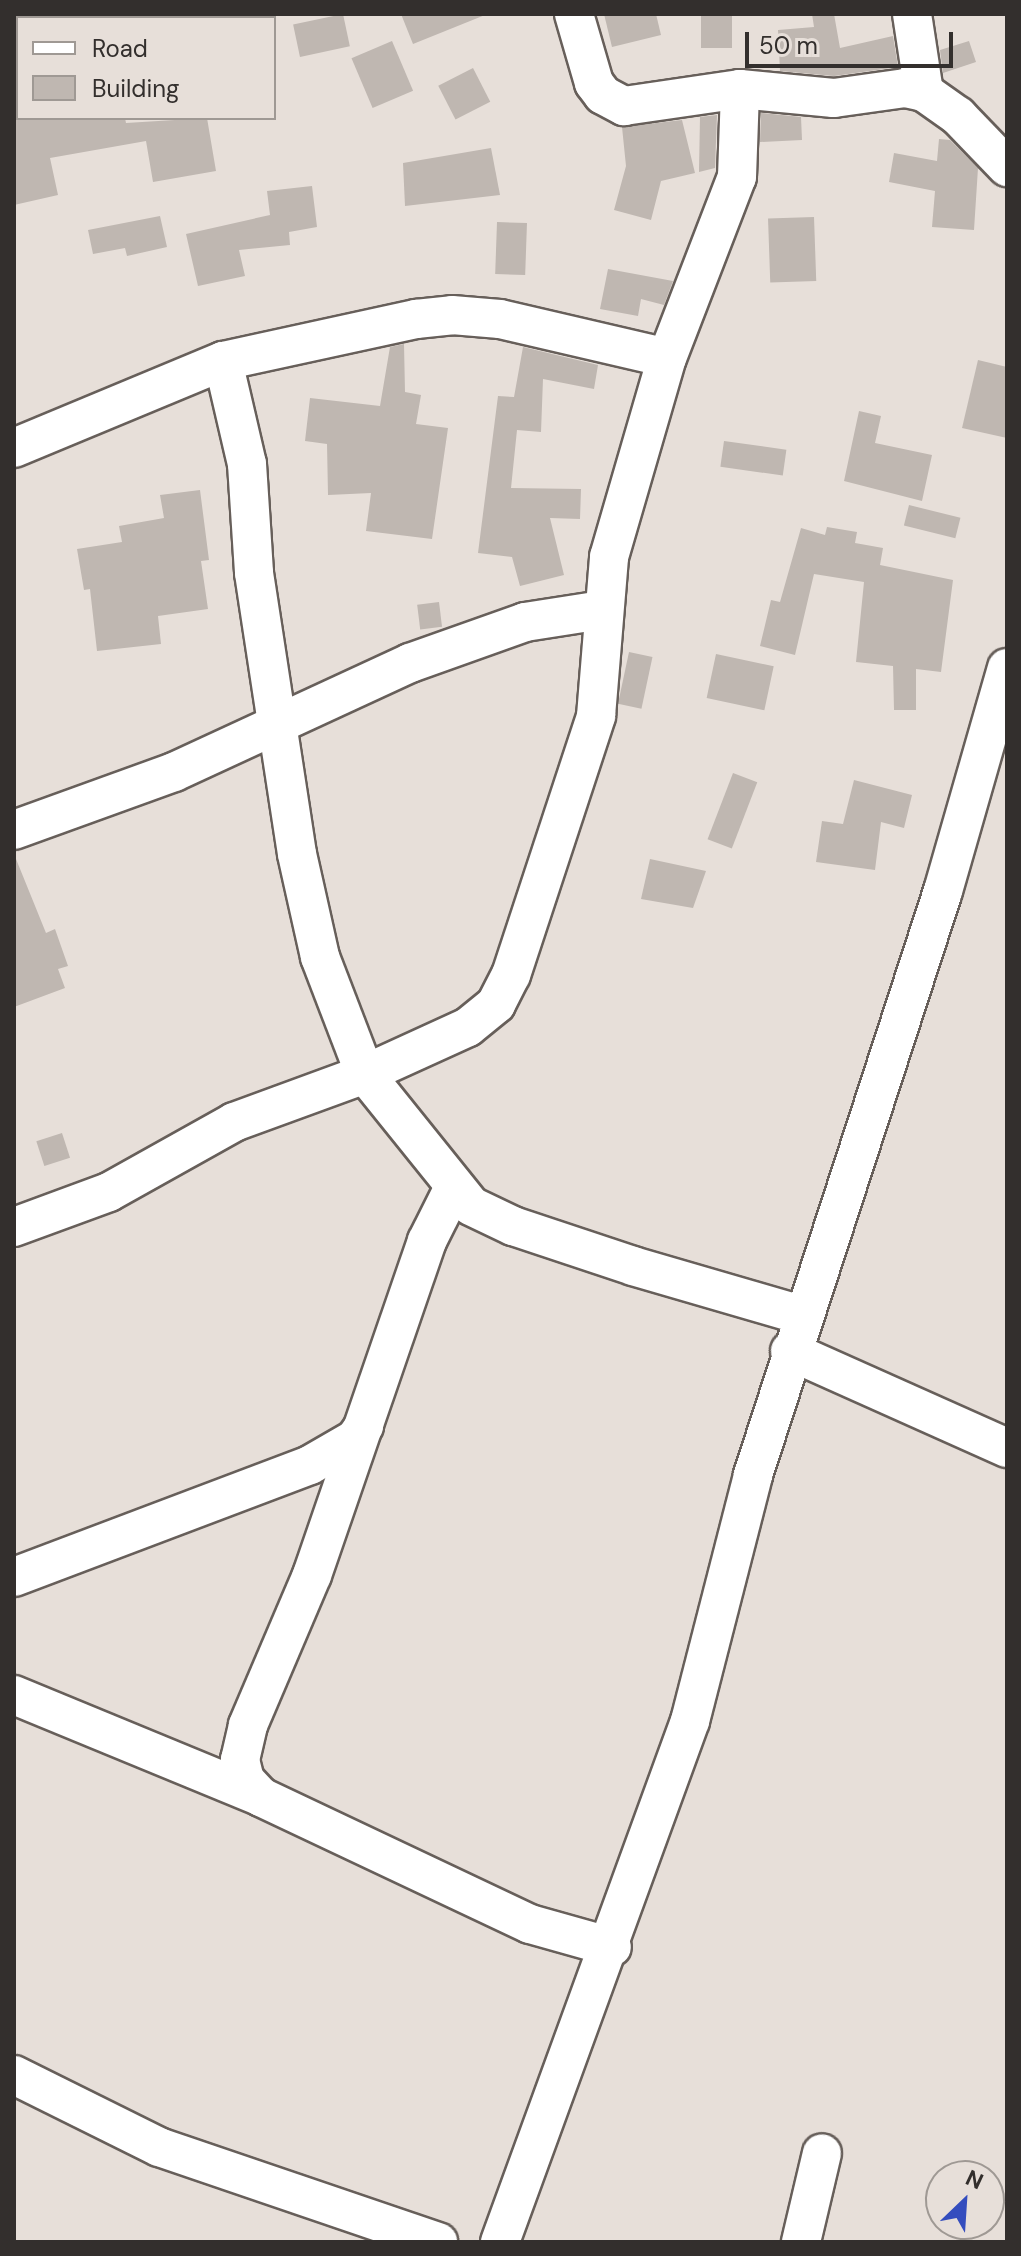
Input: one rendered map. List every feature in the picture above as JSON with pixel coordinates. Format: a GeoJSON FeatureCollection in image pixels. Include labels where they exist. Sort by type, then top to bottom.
{"type":"FeatureCollection","features":[{"type":"Feature","properties":{"kind":"street"},"geometry":{"type":"LineString","coordinates":[[574,14],[594,83],[603,95],[624,106],[740,89],[834,98],[905,88],[924,92],[958,116],[1007,167]]}},
{"type":"Feature","properties":{"kind":"street"},"geometry":{"type":"LineString","coordinates":[[912,14],[924,92]]}},
{"type":"Feature","properties":{"kind":"street"},"geometry":{"type":"LineString","coordinates":[[14,1227],[109,1192],[234,1122],[365,1074],[468,1027],[496,1004],[511,975],[596,716],[604,660],[602,610],[609,557],[667,358],[737,177],[740,89]]}},
{"type":"Feature","properties":{"kind":"street"},"geometry":{"type":"LineString","coordinates":[[14,448],[223,361],[452,315],[500,319],[667,358]]}},
{"type":"Feature","properties":{"kind":"street"},"geometry":{"type":"LineString","coordinates":[[223,361],[247,464],[250,532],[267,640],[274,727],[320,957],[365,1074],[453,1189],[471,1206],[513,1226],[802,1315]]}},
{"type":"Feature","properties":{"kind":"street"},"geometry":{"type":"LineString","coordinates":[[14,830],[174,772],[410,663],[525,622],[602,610]]}},
{"type":"Feature","properties":{"kind":"street"},"geometry":{"type":"LineString","coordinates":[[500,2242],[612,1947],[690,1721],[790,1351],[943,891],[1007,668]]}},
{"type":"Feature","properties":{"kind":"street"},"geometry":{"type":"LineString","coordinates":[[261,1797],[245,1780],[240,1760],[248,1725],[312,1575],[427,1241],[453,1189]]}},
{"type":"Feature","properties":{"kind":"street"},"geometry":{"type":"LineString","coordinates":[[790,1351],[1007,1448]]}},
{"type":"Feature","properties":{"kind":"street"},"geometry":{"type":"LineString","coordinates":[[14,1577],[310,1465],[355,1439],[366,1424]]}},
{"type":"Feature","properties":{"kind":"street"},"geometry":{"type":"LineString","coordinates":[[14,1695],[261,1797],[530,1924],[612,1947]]}},
{"type":"Feature","properties":{"kind":"street"},"geometry":{"type":"LineString","coordinates":[[14,2075],[159,2147],[398,2236],[438,2242]]}},
{"type":"Feature","properties":{"kind":"street"},"geometry":{"type":"LineString","coordinates":[[801,2242],[822,2153]]}},
{"type":"Feature","properties":{"kind":"building"},"geometry":{"type":"Polygon","coordinates":[[[343,14],[350,46],[300,57],[293,25],[343,14]]]}},
{"type":"Feature","properties":{"kind":"building"},"geometry":{"type":"Polygon","coordinates":[[[401,14],[485,14],[485,15],[413,44],[401,14]]]}},
{"type":"Feature","properties":{"kind":"building"},"geometry":{"type":"Polygon","coordinates":[[[604,14],[656,14],[661,35],[612,47],[604,14]]]}},
{"type":"Feature","properties":{"kind":"building"},"geometry":{"type":"Polygon","coordinates":[[[701,14],[732,14],[732,48],[701,48],[701,14]]]}},
{"type":"Feature","properties":{"kind":"building"},"geometry":{"type":"Polygon","coordinates":[[[812,14],[834,14],[840,48],[893,36],[898,67],[834,76],[780,71],[778,30],[814,27],[812,14]]]}},
{"type":"Feature","properties":{"kind":"building"},"geometry":{"type":"Polygon","coordinates":[[[392,41],[413,91],[373,108],[351,58],[392,41]]]}},
{"type":"Feature","properties":{"kind":"building"},"geometry":{"type":"Polygon","coordinates":[[[969,41],[976,62],[943,73],[940,50],[969,41]]]}},
{"type":"Feature","properties":{"kind":"building"},"geometry":{"type":"Polygon","coordinates":[[[473,68],[490,102],[456,120],[438,86],[473,68]]]}},
{"type":"Feature","properties":{"kind":"building"},"geometry":{"type":"Polygon","coordinates":[[[761,113],[801,117],[802,140],[760,142],[761,113]]]}},
{"type":"Feature","properties":{"kind":"building"},"geometry":{"type":"Polygon","coordinates":[[[717,115],[715,168],[699,172],[700,117],[717,115]]]}},
{"type":"Feature","properties":{"kind":"building"},"geometry":{"type":"Polygon","coordinates":[[[14,118],[125,120],[126,123],[207,120],[216,171],[153,182],[146,141],[50,158],[58,195],[14,205],[14,118]]]}},
{"type":"Feature","properties":{"kind":"building"},"geometry":{"type":"Polygon","coordinates":[[[682,120],[695,173],[661,181],[651,220],[614,210],[626,166],[622,127],[682,120]]]}},
{"type":"Feature","properties":{"kind":"building"},"geometry":{"type":"Polygon","coordinates":[[[939,139],[950,140],[978,168],[974,230],[932,227],[935,191],[889,182],[894,153],[937,161],[939,139]]]}},
{"type":"Feature","properties":{"kind":"building"},"geometry":{"type":"Polygon","coordinates":[[[491,148],[500,195],[405,206],[403,163],[491,148]]]}},
{"type":"Feature","properties":{"kind":"building"},"geometry":{"type":"Polygon","coordinates":[[[312,186],[317,227],[289,232],[290,245],[239,250],[245,276],[198,286],[186,234],[270,215],[267,191],[312,186]]]}},
{"type":"Feature","properties":{"kind":"building"},"geometry":{"type":"Polygon","coordinates":[[[160,216],[167,247],[127,256],[125,248],[93,254],[88,230],[160,216]]]}},
{"type":"Feature","properties":{"kind":"building"},"geometry":{"type":"Polygon","coordinates":[[[814,217],[816,281],[770,283],[768,219],[814,217]]]}},
{"type":"Feature","properties":{"kind":"building"},"geometry":{"type":"Polygon","coordinates":[[[497,222],[527,223],[525,275],[495,274],[497,222]]]}},
{"type":"Feature","properties":{"kind":"building"},"geometry":{"type":"Polygon","coordinates":[[[608,269],[673,281],[664,305],[641,299],[638,316],[600,309],[608,269]]]}},
{"type":"Feature","properties":{"kind":"building"},"geometry":{"type":"Polygon","coordinates":[[[404,344],[405,392],[421,395],[416,424],[448,428],[432,539],[366,531],[371,493],[328,495],[327,444],[305,441],[310,398],[380,406],[390,347],[404,344]]]}},
{"type":"Feature","properties":{"kind":"building"},"geometry":{"type":"Polygon","coordinates":[[[523,347],[598,365],[594,389],[543,379],[541,432],[517,430],[511,488],[581,489],[580,519],[550,518],[564,575],[520,586],[512,557],[478,553],[498,396],[514,397],[523,347]]]}},
{"type":"Feature","properties":{"kind":"building"},"geometry":{"type":"Polygon","coordinates":[[[978,360],[1007,367],[1007,438],[962,428],[978,360]]]}},
{"type":"Feature","properties":{"kind":"building"},"geometry":{"type":"Polygon","coordinates":[[[859,411],[881,416],[875,443],[932,455],[922,501],[844,481],[859,411]]]}},
{"type":"Feature","properties":{"kind":"building"},"geometry":{"type":"Polygon","coordinates":[[[724,441],[786,450],[783,476],[720,467],[724,441]]]}},
{"type":"Feature","properties":{"kind":"building"},"geometry":{"type":"Polygon","coordinates":[[[200,490],[209,560],[201,561],[208,609],[158,616],[161,644],[97,651],[90,589],[84,590],[77,549],[122,542],[119,526],[164,518],[160,495],[200,490]]]}},
{"type":"Feature","properties":{"kind":"building"},"geometry":{"type":"Polygon","coordinates":[[[909,505],[960,518],[955,538],[904,525],[909,505]]]}},
{"type":"Feature","properties":{"kind":"building"},"geometry":{"type":"Polygon","coordinates":[[[827,527],[857,532],[855,543],[883,548],[880,565],[953,580],[941,672],[916,669],[916,710],[894,710],[893,666],[856,662],[864,582],[814,574],[795,655],[760,646],[771,600],[780,602],[801,528],[825,535],[827,527]]]}},
{"type":"Feature","properties":{"kind":"building"},"geometry":{"type":"Polygon","coordinates":[[[439,602],[442,627],[420,629],[417,605],[439,602]]]}},
{"type":"Feature","properties":{"kind":"building"},"geometry":{"type":"Polygon","coordinates":[[[629,652],[652,657],[641,709],[618,704],[629,652]]]}},
{"type":"Feature","properties":{"kind":"building"},"geometry":{"type":"Polygon","coordinates":[[[716,654],[774,666],[764,710],[707,698],[716,654]]]}},
{"type":"Feature","properties":{"kind":"building"},"geometry":{"type":"Polygon","coordinates":[[[733,773],[757,782],[732,849],[708,839],[733,773]]]}},
{"type":"Feature","properties":{"kind":"building"},"geometry":{"type":"Polygon","coordinates":[[[854,780],[912,795],[904,828],[881,822],[875,870],[816,862],[822,821],[843,824],[854,780]]]}},
{"type":"Feature","properties":{"kind":"building"},"geometry":{"type":"Polygon","coordinates":[[[14,854],[46,933],[55,929],[68,966],[58,969],[65,988],[14,1007],[14,854]]]}},
{"type":"Feature","properties":{"kind":"building"},"geometry":{"type":"Polygon","coordinates":[[[650,859],[706,871],[693,908],[641,899],[650,859]]]}},
{"type":"Feature","properties":{"kind":"building"},"geometry":{"type":"Polygon","coordinates":[[[62,1133],[70,1158],[44,1166],[36,1141],[62,1133]]]}}]}
